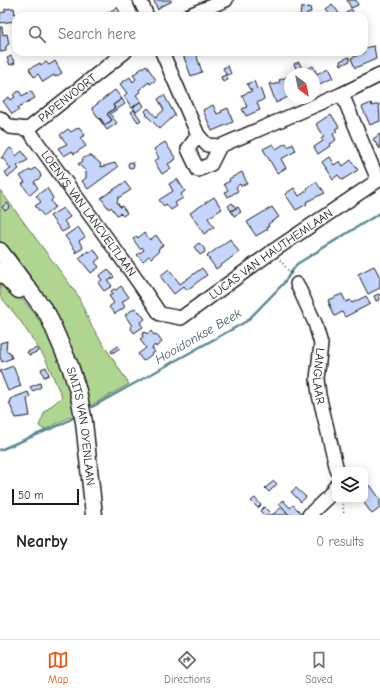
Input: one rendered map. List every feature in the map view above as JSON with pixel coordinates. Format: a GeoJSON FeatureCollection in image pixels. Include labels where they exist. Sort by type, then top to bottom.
{"type":"FeatureCollection","features":[{"type":"Feature","properties":{"kind":"main road","name":"SMITS VAN OYENLAAN"},"geometry":{"type":"LineString","coordinates":[[0,251],[48,315],[70,366],[78,391],[84,422],[94,515]]}},
{"type":"Feature","properties":{"kind":"main road","name":"SMITS VAN OYENLAAN"},"geometry":{"type":"LineString","coordinates":[[0,271],[20,292],[59,341]]}},
{"type":"Feature","properties":{"kind":"street"},"geometry":{"type":"LineString","coordinates":[[140,0],[145,12]]}},
{"type":"Feature","properties":{"kind":"street"},"geometry":{"type":"LineString","coordinates":[[197,12],[226,0]]}},
{"type":"Feature","properties":{"kind":"street","name":"PAPENVOORT"},"geometry":{"type":"LineString","coordinates":[[28,129],[120,56]]}},
{"type":"Feature","properties":{"kind":"street"},"geometry":{"type":"LineString","coordinates":[[164,56],[198,135],[207,145],[220,146],[342,94],[380,75]]}},
{"type":"Feature","properties":{"kind":"street"},"geometry":{"type":"LineString","coordinates":[[342,94],[379,179]]}},
{"type":"Feature","properties":{"kind":"street"},"geometry":{"type":"LineString","coordinates":[[0,118],[10,127],[28,129]]}},
{"type":"Feature","properties":{"kind":"street","name":"LOENYS VAN LANCVELTLAAN"},"geometry":{"type":"LineString","coordinates":[[28,129],[138,280],[160,314]]}},
{"type":"Feature","properties":{"kind":"street"},"geometry":{"type":"LineString","coordinates":[[198,135],[188,149],[198,170],[211,164],[220,146]]}},
{"type":"Feature","properties":{"kind":"street","name":"LUCAS VAN HAUTHEMLAAN"},"geometry":{"type":"LineString","coordinates":[[160,314],[181,318],[273,251],[379,179]]}},
{"type":"Feature","properties":{"kind":"street","name":"LANGLAAR"},"geometry":{"type":"LineString","coordinates":[[295,280],[315,323],[321,344],[317,379],[319,395],[336,467]]}},
{"type":"Feature","properties":{"kind":"street"},"geometry":{"type":"LineString","coordinates":[[309,515],[332,492]]}},
{"type":"Feature","properties":{"kind":"path"},"geometry":{"type":"LineString","coordinates":[[286,267],[295,280]]}},
{"type":"Feature","properties":{"kind":"path"},"geometry":{"type":"LineString","coordinates":[[342,503],[344,515]]}},
{"type":"Feature","properties":{"kind":"green space"},"geometry":{"type":"Polygon","coordinates":[[[0,190],[77,294],[92,327],[129,384],[87,408],[30,276],[13,252],[7,255],[0,245],[0,190]]]}},
{"type":"Feature","properties":{"kind":"green space"},"geometry":{"type":"Polygon","coordinates":[[[0,276],[33,312],[54,343],[64,368],[78,413],[44,430],[39,426],[45,411],[62,397],[45,358],[19,319],[0,296],[0,276]]]}},
{"type":"Feature","properties":{"kind":"building"},"geometry":{"type":"Polygon","coordinates":[[[171,0],[171,2],[161,6],[158,10],[154,1],[171,0]]]}},
{"type":"Feature","properties":{"kind":"building"},"geometry":{"type":"Polygon","coordinates":[[[347,0],[356,0],[358,5],[351,8],[347,0]]]}},
{"type":"Feature","properties":{"kind":"building"},"geometry":{"type":"Polygon","coordinates":[[[332,4],[338,12],[328,12],[325,9],[332,4]]]}},
{"type":"Feature","properties":{"kind":"building"},"geometry":{"type":"Polygon","coordinates":[[[117,7],[120,12],[109,12],[117,7]]]}},
{"type":"Feature","properties":{"kind":"building"},"geometry":{"type":"Polygon","coordinates":[[[310,7],[311,12],[300,12],[301,8],[310,7]]]}},
{"type":"Feature","properties":{"kind":"building"},"geometry":{"type":"Polygon","coordinates":[[[14,8],[15,12],[12,12],[12,22],[0,23],[0,13],[5,12],[5,9],[14,8]]]}},
{"type":"Feature","properties":{"kind":"building"},"geometry":{"type":"Polygon","coordinates":[[[0,27],[2,27],[3,35],[7,34],[9,44],[6,46],[6,51],[0,52],[0,27]]]}},
{"type":"Feature","properties":{"kind":"building"},"geometry":{"type":"Polygon","coordinates":[[[374,46],[376,59],[355,68],[351,58],[356,56],[368,56],[368,47],[374,46]]]}},
{"type":"Feature","properties":{"kind":"building"},"geometry":{"type":"Polygon","coordinates":[[[11,56],[15,63],[10,65],[7,58],[11,56]]]}},
{"type":"Feature","properties":{"kind":"building"},"geometry":{"type":"Polygon","coordinates":[[[184,56],[198,56],[202,72],[191,76],[184,56]]]}},
{"type":"Feature","properties":{"kind":"building"},"geometry":{"type":"Polygon","coordinates":[[[349,57],[350,61],[341,65],[340,61],[349,57]]]}},
{"type":"Feature","properties":{"kind":"building"},"geometry":{"type":"Polygon","coordinates":[[[55,61],[62,73],[55,77],[54,75],[43,82],[38,74],[34,77],[29,69],[40,63],[41,65],[46,62],[49,65],[55,61]]]}},
{"type":"Feature","properties":{"kind":"building"},"geometry":{"type":"Polygon","coordinates":[[[299,62],[302,68],[296,68],[294,64],[299,62]]]}},
{"type":"Feature","properties":{"kind":"building"},"geometry":{"type":"Polygon","coordinates":[[[146,65],[156,80],[150,84],[149,82],[139,90],[140,92],[136,95],[141,101],[132,108],[124,96],[127,93],[120,84],[130,77],[133,82],[136,79],[133,75],[146,65]]]}},
{"type":"Feature","properties":{"kind":"building"},"geometry":{"type":"Polygon","coordinates":[[[228,66],[231,74],[226,75],[223,68],[228,66]]]}},
{"type":"Feature","properties":{"kind":"building"},"geometry":{"type":"Polygon","coordinates":[[[328,68],[333,78],[320,84],[320,72],[328,68]]]}},
{"type":"Feature","properties":{"kind":"building"},"geometry":{"type":"Polygon","coordinates":[[[226,75],[228,80],[223,82],[221,77],[226,75]]]}},
{"type":"Feature","properties":{"kind":"building"},"geometry":{"type":"Polygon","coordinates":[[[284,78],[284,99],[276,103],[269,84],[271,83],[273,85],[280,82],[279,80],[284,78]]]}},
{"type":"Feature","properties":{"kind":"building"},"geometry":{"type":"Polygon","coordinates":[[[254,81],[257,89],[260,88],[264,99],[257,103],[260,110],[246,116],[242,109],[247,107],[242,95],[252,91],[247,84],[254,81]]]}},
{"type":"Feature","properties":{"kind":"building"},"geometry":{"type":"Polygon","coordinates":[[[115,90],[122,99],[113,105],[115,108],[107,114],[112,120],[105,125],[92,108],[115,90]]]}},
{"type":"Feature","properties":{"kind":"building"},"geometry":{"type":"Polygon","coordinates":[[[19,91],[22,96],[31,91],[35,98],[17,108],[19,110],[12,114],[3,101],[9,97],[11,100],[15,97],[13,95],[19,91]]]}},
{"type":"Feature","properties":{"kind":"building"},"geometry":{"type":"Polygon","coordinates":[[[164,95],[175,115],[160,129],[146,115],[147,114],[145,111],[148,108],[156,117],[164,110],[158,99],[164,95]]]}},
{"type":"Feature","properties":{"kind":"building"},"geometry":{"type":"Polygon","coordinates":[[[122,99],[125,104],[110,114],[117,123],[107,130],[99,119],[100,118],[105,125],[112,120],[107,114],[115,108],[113,105],[122,99]]]}},
{"type":"Feature","properties":{"kind":"building"},"geometry":{"type":"Polygon","coordinates":[[[141,101],[144,106],[136,112],[133,107],[141,101]]]}},
{"type":"Feature","properties":{"kind":"building"},"geometry":{"type":"Polygon","coordinates":[[[371,103],[372,106],[379,104],[380,121],[370,125],[362,107],[371,103]]]}},
{"type":"Feature","properties":{"kind":"building"},"geometry":{"type":"Polygon","coordinates":[[[213,105],[217,114],[228,108],[233,122],[212,131],[203,110],[213,105]]]}},
{"type":"Feature","properties":{"kind":"building"},"geometry":{"type":"Polygon","coordinates":[[[134,110],[141,120],[138,122],[131,112],[134,110]]]}},
{"type":"Feature","properties":{"kind":"building"},"geometry":{"type":"Polygon","coordinates":[[[331,114],[339,127],[335,129],[337,131],[333,134],[336,140],[318,154],[314,147],[323,141],[321,138],[324,136],[316,124],[331,114]]]}},
{"type":"Feature","properties":{"kind":"building"},"geometry":{"type":"Polygon","coordinates":[[[79,127],[85,135],[80,138],[86,146],[74,154],[72,151],[64,156],[58,148],[67,144],[60,135],[68,129],[71,132],[79,127]]]}},
{"type":"Feature","properties":{"kind":"building"},"geometry":{"type":"Polygon","coordinates":[[[380,134],[380,149],[373,139],[380,134]]]}},
{"type":"Feature","properties":{"kind":"building"},"geometry":{"type":"Polygon","coordinates":[[[165,142],[176,159],[168,164],[171,168],[162,174],[154,161],[159,158],[154,149],[165,142]]]}},
{"type":"Feature","properties":{"kind":"building"},"geometry":{"type":"Polygon","coordinates":[[[286,143],[288,147],[293,144],[296,151],[281,159],[286,168],[277,173],[263,149],[273,144],[276,149],[286,143]]]}},
{"type":"Feature","properties":{"kind":"building"},"geometry":{"type":"Polygon","coordinates":[[[10,148],[15,152],[14,153],[16,156],[22,151],[28,160],[17,166],[19,169],[8,177],[5,172],[11,169],[3,158],[1,158],[10,148]]]}},
{"type":"Feature","properties":{"kind":"building"},"geometry":{"type":"Polygon","coordinates":[[[90,155],[100,163],[101,167],[115,163],[118,167],[88,189],[82,181],[86,178],[86,171],[78,164],[83,161],[82,159],[90,155]]]}},
{"type":"Feature","properties":{"kind":"building"},"geometry":{"type":"Polygon","coordinates":[[[329,157],[334,165],[340,161],[343,166],[351,160],[358,170],[342,180],[338,175],[333,179],[322,162],[329,157]]]}},
{"type":"Feature","properties":{"kind":"building"},"geometry":{"type":"Polygon","coordinates":[[[131,162],[134,165],[131,168],[128,165],[131,162]]]}},
{"type":"Feature","properties":{"kind":"building"},"geometry":{"type":"Polygon","coordinates":[[[35,168],[40,173],[41,177],[34,182],[38,188],[30,195],[22,184],[25,182],[20,176],[35,168]]]}},
{"type":"Feature","properties":{"kind":"building"},"geometry":{"type":"Polygon","coordinates":[[[242,172],[247,183],[241,186],[240,184],[236,187],[238,191],[228,197],[225,192],[228,190],[224,184],[230,181],[229,179],[242,172]]]}},
{"type":"Feature","properties":{"kind":"building"},"geometry":{"type":"Polygon","coordinates":[[[177,179],[185,191],[181,194],[183,198],[175,203],[177,206],[171,210],[166,204],[164,206],[159,200],[173,191],[169,184],[177,179]]]}},
{"type":"Feature","properties":{"kind":"building"},"geometry":{"type":"Polygon","coordinates":[[[125,182],[131,190],[118,198],[117,202],[127,213],[123,216],[120,213],[117,215],[111,207],[109,209],[101,198],[125,182]]]}},
{"type":"Feature","properties":{"kind":"building"},"geometry":{"type":"Polygon","coordinates":[[[316,182],[324,193],[306,202],[307,204],[296,210],[285,194],[294,188],[299,196],[316,182]]]}},
{"type":"Feature","properties":{"kind":"building"},"geometry":{"type":"Polygon","coordinates":[[[47,188],[53,198],[51,201],[55,207],[44,216],[35,206],[41,202],[36,196],[47,188]]]}},
{"type":"Feature","properties":{"kind":"building"},"geometry":{"type":"Polygon","coordinates":[[[214,197],[222,209],[208,218],[214,227],[204,234],[190,213],[214,197]]]}},
{"type":"Feature","properties":{"kind":"building"},"geometry":{"type":"Polygon","coordinates":[[[7,203],[10,207],[5,211],[2,207],[7,203]]]}},
{"type":"Feature","properties":{"kind":"building"},"geometry":{"type":"Polygon","coordinates":[[[232,203],[236,208],[231,211],[228,206],[232,203]]]}},
{"type":"Feature","properties":{"kind":"building"},"geometry":{"type":"Polygon","coordinates":[[[238,207],[241,212],[234,216],[231,211],[238,207]]]}},
{"type":"Feature","properties":{"kind":"building"},"geometry":{"type":"Polygon","coordinates":[[[272,207],[279,217],[268,224],[268,229],[256,236],[247,222],[272,207]]]}},
{"type":"Feature","properties":{"kind":"building"},"geometry":{"type":"Polygon","coordinates":[[[63,208],[70,217],[64,221],[69,228],[62,232],[50,216],[63,208]]]}},
{"type":"Feature","properties":{"kind":"building"},"geometry":{"type":"Polygon","coordinates":[[[78,227],[85,237],[79,241],[83,248],[75,253],[76,251],[65,236],[78,227]]]}},
{"type":"Feature","properties":{"kind":"building"},"geometry":{"type":"Polygon","coordinates":[[[144,233],[150,240],[156,235],[163,245],[151,258],[149,256],[143,261],[137,255],[144,250],[142,247],[140,249],[133,239],[137,236],[138,238],[144,233]]]}},
{"type":"Feature","properties":{"kind":"building"},"geometry":{"type":"Polygon","coordinates":[[[230,239],[239,252],[216,269],[207,256],[230,239]]]}},
{"type":"Feature","properties":{"kind":"building"},"geometry":{"type":"Polygon","coordinates":[[[199,243],[204,248],[205,252],[200,255],[194,247],[199,243]]]}},
{"type":"Feature","properties":{"kind":"building"},"geometry":{"type":"Polygon","coordinates":[[[94,249],[100,258],[95,262],[99,267],[91,273],[79,258],[88,251],[89,252],[94,249]]]}},
{"type":"Feature","properties":{"kind":"building"},"geometry":{"type":"Polygon","coordinates":[[[374,266],[380,277],[380,288],[368,294],[358,274],[374,266]]]}},
{"type":"Feature","properties":{"kind":"building"},"geometry":{"type":"Polygon","coordinates":[[[202,268],[207,275],[187,290],[184,286],[174,294],[160,276],[169,269],[180,284],[202,268]]]}},
{"type":"Feature","properties":{"kind":"building"},"geometry":{"type":"Polygon","coordinates":[[[108,269],[114,277],[108,281],[112,286],[104,291],[98,283],[102,280],[99,276],[108,269]]]}},
{"type":"Feature","properties":{"kind":"building"},"geometry":{"type":"Polygon","coordinates":[[[121,286],[129,297],[122,302],[125,307],[115,314],[109,307],[114,303],[109,296],[113,294],[111,291],[114,289],[116,290],[121,286]]]}},
{"type":"Feature","properties":{"kind":"building"},"geometry":{"type":"Polygon","coordinates":[[[342,294],[346,302],[350,300],[352,303],[366,296],[370,304],[345,317],[342,312],[335,316],[328,300],[342,294]]]}},
{"type":"Feature","properties":{"kind":"building"},"geometry":{"type":"Polygon","coordinates":[[[379,294],[380,300],[376,301],[374,296],[379,294]]]}},
{"type":"Feature","properties":{"kind":"building"},"geometry":{"type":"Polygon","coordinates":[[[135,308],[145,319],[140,323],[143,327],[134,333],[130,327],[132,326],[125,315],[135,308]]]}},
{"type":"Feature","properties":{"kind":"building"},"geometry":{"type":"Polygon","coordinates":[[[151,331],[154,335],[156,334],[162,342],[156,347],[155,345],[152,348],[155,352],[143,361],[138,354],[146,348],[140,339],[143,337],[142,334],[145,332],[147,334],[151,331]]]}},
{"type":"Feature","properties":{"kind":"building"},"geometry":{"type":"Polygon","coordinates":[[[7,341],[6,349],[7,352],[9,351],[12,358],[2,362],[0,357],[0,343],[7,341]]]}},
{"type":"Feature","properties":{"kind":"building"},"geometry":{"type":"Polygon","coordinates":[[[118,346],[120,348],[112,353],[111,351],[118,346]]]}},
{"type":"Feature","properties":{"kind":"building"},"geometry":{"type":"Polygon","coordinates":[[[37,348],[39,351],[29,355],[27,352],[37,348]]]}},
{"type":"Feature","properties":{"kind":"building"},"geometry":{"type":"Polygon","coordinates":[[[13,366],[21,386],[8,391],[0,371],[13,366]]]}},
{"type":"Feature","properties":{"kind":"building"},"geometry":{"type":"Polygon","coordinates":[[[46,367],[49,375],[44,377],[41,369],[46,367]]]}},
{"type":"Feature","properties":{"kind":"building"},"geometry":{"type":"Polygon","coordinates":[[[40,383],[41,387],[33,391],[30,387],[40,383]]]}},
{"type":"Feature","properties":{"kind":"building"},"geometry":{"type":"Polygon","coordinates":[[[28,392],[30,397],[27,399],[30,416],[16,418],[9,403],[11,402],[10,399],[28,392]]]}},
{"type":"Feature","properties":{"kind":"building"},"geometry":{"type":"Polygon","coordinates":[[[274,481],[277,484],[269,492],[265,488],[274,481]]]}},
{"type":"Feature","properties":{"kind":"building"},"geometry":{"type":"Polygon","coordinates":[[[370,485],[380,499],[380,508],[372,514],[364,503],[368,503],[368,487],[370,485]]]}},
{"type":"Feature","properties":{"kind":"building"},"geometry":{"type":"Polygon","coordinates":[[[296,488],[306,497],[301,502],[291,492],[296,488]]]}},
{"type":"Feature","properties":{"kind":"building"},"geometry":{"type":"Polygon","coordinates":[[[255,498],[261,505],[258,508],[251,501],[255,498]]]}},
{"type":"Feature","properties":{"kind":"building"},"geometry":{"type":"Polygon","coordinates":[[[283,500],[290,508],[293,505],[300,512],[300,514],[289,515],[279,503],[283,500]]]}},
{"type":"Feature","properties":{"kind":"building"},"geometry":{"type":"Polygon","coordinates":[[[264,507],[272,515],[264,515],[260,511],[264,507]]]}},
{"type":"Feature","properties":{"kind":"building"},"geometry":{"type":"Polygon","coordinates":[[[282,507],[289,515],[272,515],[282,507]]]}},
{"type":"Feature","properties":{"kind":"waterway","name":"Hooidonkse Beek"},"geometry":{"type":"LineString","coordinates":[[92,407],[247,321],[283,284],[297,264],[380,213]]}},
{"type":"Feature","properties":{"kind":"waterway","name":"Hooidonkse Beek"},"geometry":{"type":"LineString","coordinates":[[0,450],[73,418]]}}]}
